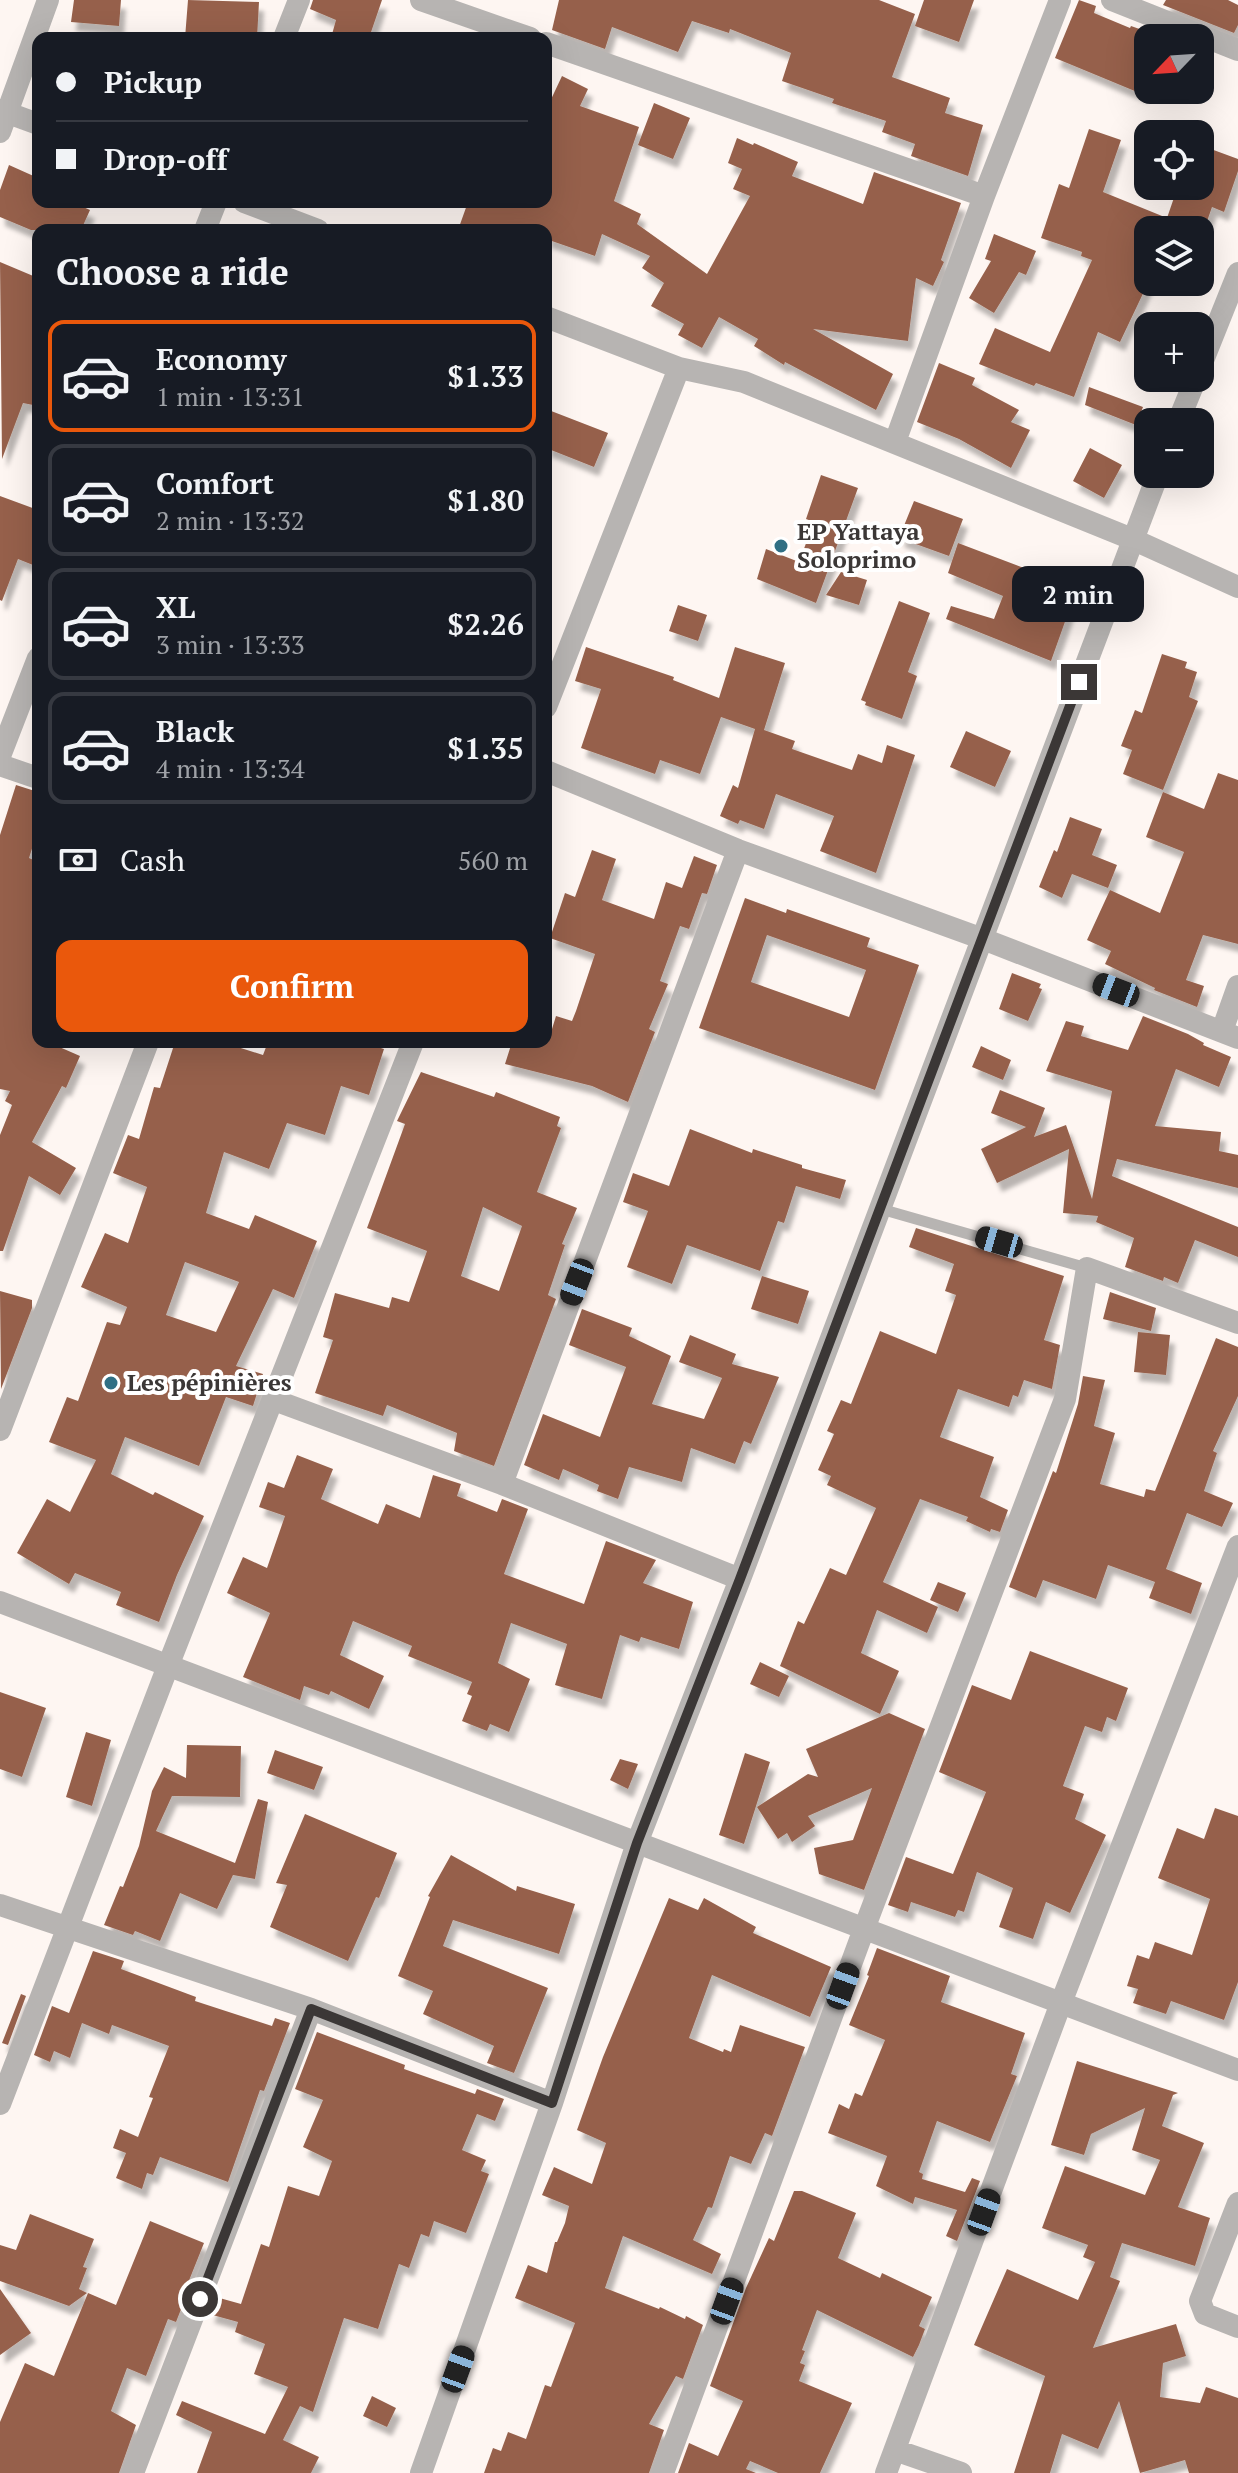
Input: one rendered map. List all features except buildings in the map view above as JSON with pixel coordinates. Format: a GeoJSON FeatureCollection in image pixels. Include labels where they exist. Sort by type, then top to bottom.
{"type":"FeatureCollection","features":[{"type":"Feature","properties":{"kind":"street"},"geometry":{"type":"LineString","coordinates":[[36,32],[48,0]]}},
{"type":"Feature","properties":{"kind":"street"},"geometry":{"type":"LineString","coordinates":[[286,32],[299,0]]}},
{"type":"Feature","properties":{"kind":"street"},"geometry":{"type":"LineString","coordinates":[[421,0],[513,32]]}},
{"type":"Feature","properties":{"kind":"street"},"geometry":{"type":"LineString","coordinates":[[895,442],[984,196],[1060,0]]}},
{"type":"Feature","properties":{"kind":"street"},"geometry":{"type":"LineString","coordinates":[[1112,0],[1238,50]]}},
{"type":"Feature","properties":{"kind":"street"},"geometry":{"type":"LineString","coordinates":[[32,41],[2,118],[32,123]]}},
{"type":"Feature","properties":{"kind":"street"},"geometry":{"type":"LineString","coordinates":[[552,45],[984,196]]}},
{"type":"Feature","properties":{"kind":"street"},"geometry":{"type":"LineString","coordinates":[[260,208],[302,224]]}},
{"type":"Feature","properties":{"kind":"street"},"geometry":{"type":"LineString","coordinates":[[1214,333],[1238,273]]}},
{"type":"Feature","properties":{"kind":"street"},"geometry":{"type":"LineString","coordinates":[[552,319],[679,368],[744,382],[1132,539],[1238,587]]}},
{"type":"Feature","properties":{"kind":"street"},"geometry":{"type":"LineString","coordinates":[[552,692],[679,368]]}},
{"type":"Feature","properties":{"kind":"street"},"geometry":{"type":"LineString","coordinates":[[421,2473],[552,2103],[637,1843],[881,1209],[1152,488]]}},
{"type":"Feature","properties":{"kind":"street"},"geometry":{"type":"LineString","coordinates":[[0,756],[32,673]]}},
{"type":"Feature","properties":{"kind":"street"},"geometry":{"type":"LineString","coordinates":[[0,765],[32,776]]}},
{"type":"Feature","properties":{"kind":"street"},"geometry":{"type":"LineString","coordinates":[[552,773],[738,850],[983,939],[1230,1035],[1238,986]]}},
{"type":"Feature","properties":{"kind":"street"},"geometry":{"type":"LineString","coordinates":[[502,1484],[738,850]]}},
{"type":"Feature","properties":{"kind":"street"},"geometry":{"type":"LineString","coordinates":[[0,1430],[146,1048]]}},
{"type":"Feature","properties":{"kind":"street"},"geometry":{"type":"LineString","coordinates":[[0,2104],[411,1048]]}},
{"type":"Feature","properties":{"kind":"street"},"geometry":{"type":"LineString","coordinates":[[663,2473],[864,1929],[1065,1399],[1087,1268],[1238,1323]]}},
{"type":"Feature","properties":{"kind":"street"},"geometry":{"type":"LineString","coordinates":[[274,1400],[502,1484],[740,1579]]}},
{"type":"Feature","properties":{"kind":"street"},"geometry":{"type":"LineString","coordinates":[[886,2473],[1061,2003],[1236,1557]]}},
{"type":"Feature","properties":{"kind":"street"},"geometry":{"type":"LineString","coordinates":[[0,1602],[1238,2070]]}},
{"type":"Feature","properties":{"kind":"street"},"geometry":{"type":"LineString","coordinates":[[0,1905],[311,2009],[552,2103]]}},
{"type":"Feature","properties":{"kind":"street"},"geometry":{"type":"LineString","coordinates":[[133,2473],[311,2009]]}},
{"type":"Feature","properties":{"kind":"street"},"geometry":{"type":"LineString","coordinates":[[1238,2203],[1200,2301],[1205,2314],[1238,2327]]}},
{"type":"Feature","properties":{"kind":"street"},"geometry":{"type":"LineString","coordinates":[[895,2450],[961,2473]]}},
{"type":"Feature","properties":{"kind":"lane"},"geometry":{"type":"LineString","coordinates":[[881,1209],[1087,1268]]}},
{"type":"Feature","properties":{"kind":"place","name":"EP Yattaya Soloprimo"},"geometry":{"type":"Point","coordinates":[781,546]}},
{"type":"Feature","properties":{"kind":"place","name":"Les pépinières"},"geometry":{"type":"Point","coordinates":[111,1383]}},
{"type":"Feature","properties":{"kind":"route"},"geometry":{"type":"LineString","coordinates":[[200,2299],[311,2009],[552,2103],[637,1843],[1079,682]]}}]}
